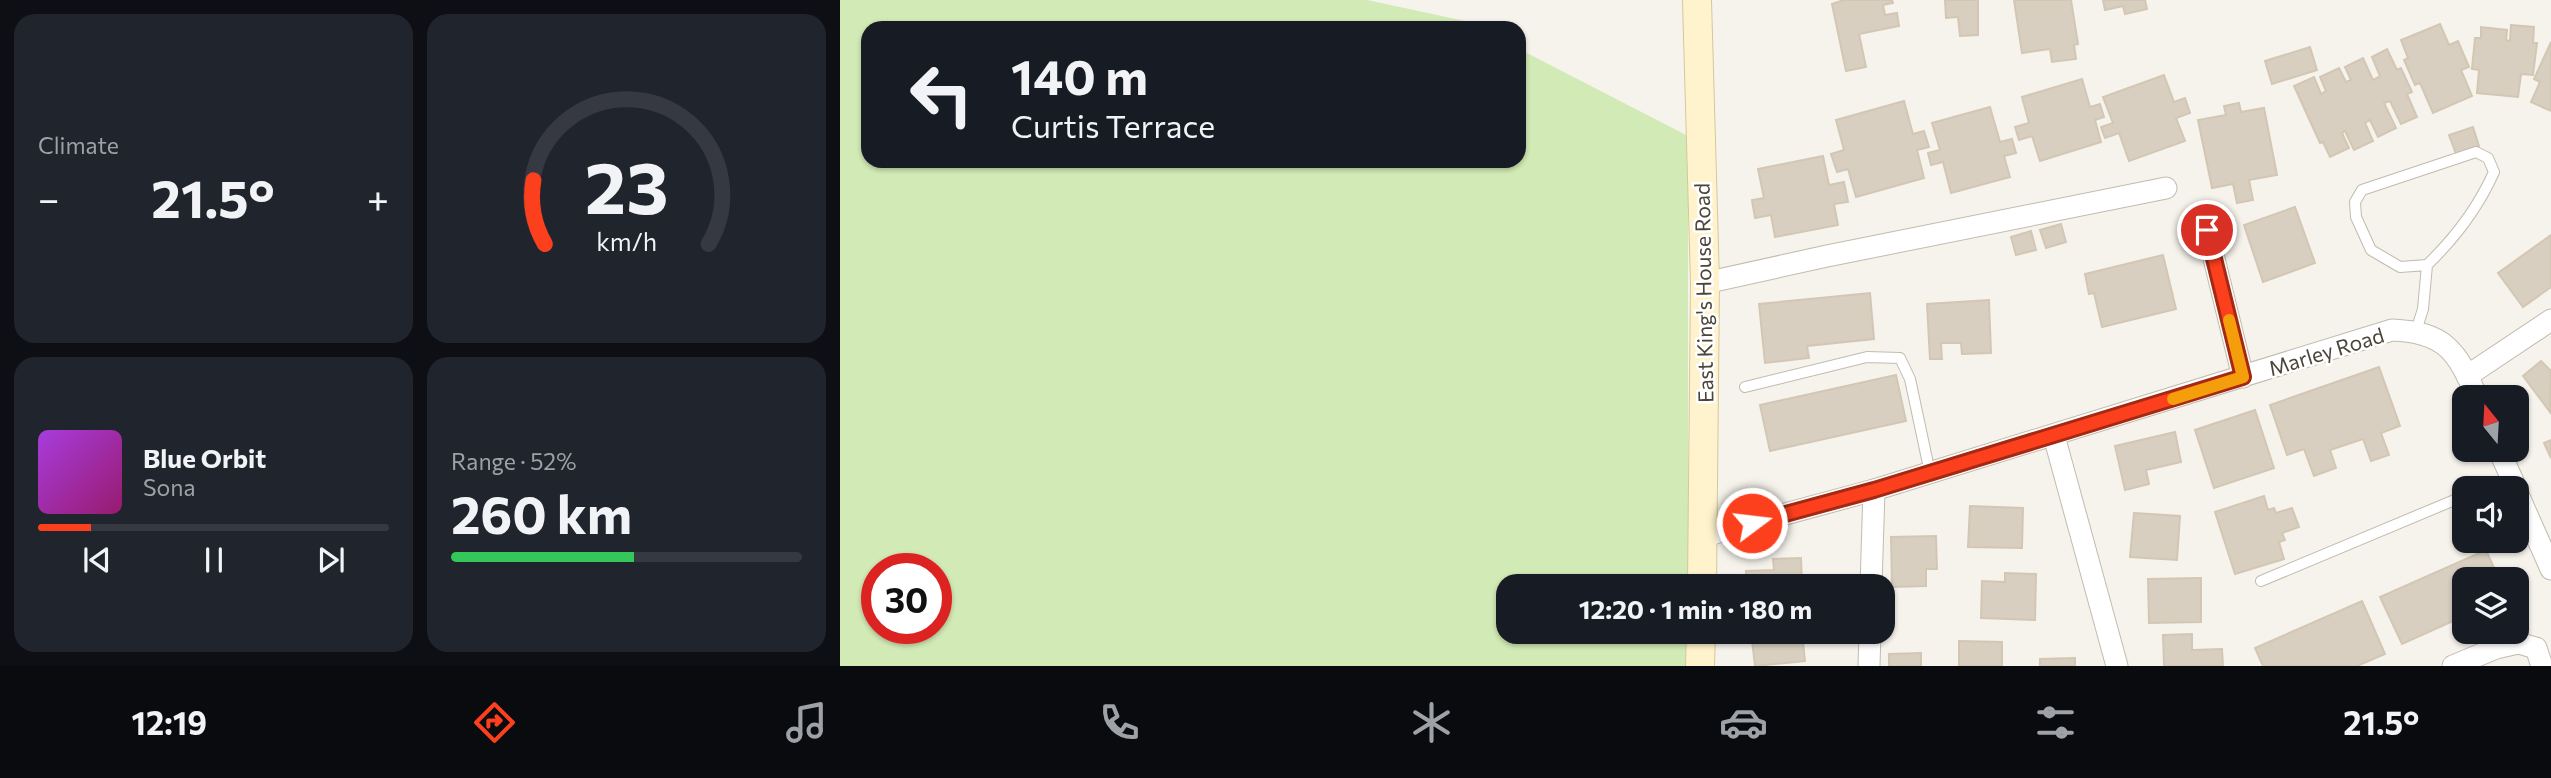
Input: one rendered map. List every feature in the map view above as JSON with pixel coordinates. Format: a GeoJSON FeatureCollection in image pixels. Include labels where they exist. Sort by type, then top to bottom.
{"type":"FeatureCollection","features":[{"type":"Feature","properties":{"kind":"main road","name":"East King's House Road"},"geometry":{"type":"LineString","coordinates":[[1696,0],[1705,283],[1702,574]]}},
{"type":"Feature","properties":{"kind":"main road"},"geometry":{"type":"LineString","coordinates":[[1700,666],[1701,644]]}},
{"type":"Feature","properties":{"kind":"street"},"geometry":{"type":"LineString","coordinates":[[1705,283],[2166,188]]}},
{"type":"Feature","properties":{"kind":"street"},"geometry":{"type":"LineString","coordinates":[[2207,230],[2243,377]]}},
{"type":"Feature","properties":{"kind":"street"},"geometry":{"type":"LineString","coordinates":[[2467,376],[2551,320]]}},
{"type":"Feature","properties":{"kind":"street","name":"Marley Road"},"geometry":{"type":"LineString","coordinates":[[1704,536],[1874,490],[2392,330],[2416,331]]}},
{"type":"Feature","properties":{"kind":"street"},"geometry":{"type":"LineString","coordinates":[[2416,331],[2438,340],[2456,355],[2471,385]]}},
{"type":"Feature","properties":{"kind":"street"},"geometry":{"type":"LineString","coordinates":[[2054,436],[2117,666]]}},
{"type":"Feature","properties":{"kind":"street"},"geometry":{"type":"LineString","coordinates":[[1871,574],[1874,490]]}},
{"type":"Feature","properties":{"kind":"street"},"geometry":{"type":"LineString","coordinates":[[2529,518],[2551,569]]}},
{"type":"Feature","properties":{"kind":"street"},"geometry":{"type":"LineString","coordinates":[[2453,666],[2496,648],[2518,643],[2536,648],[2542,666]]}},
{"type":"Feature","properties":{"kind":"street"},"geometry":{"type":"LineString","coordinates":[[1869,666],[1870,644]]}},
{"type":"Feature","properties":{"kind":"lane"},"geometry":{"type":"LineString","coordinates":[[2416,331],[2423,309],[2427,265],[2450,243],[2481,201],[2494,172],[2488,158],[2476,152],[2362,190],[2355,202],[2356,217],[2371,250],[2400,267],[2427,265]]}},
{"type":"Feature","properties":{"kind":"lane"},"geometry":{"type":"LineString","coordinates":[[1745,387],[1867,357],[1900,358],[1910,379],[1930,473]]}},
{"type":"Feature","properties":{"kind":"lane"},"geometry":{"type":"LineString","coordinates":[[2261,581],[2452,501]]}},
{"type":"Feature","properties":{"kind":"green space"},"geometry":{"type":"Polygon","coordinates":[[[840,0],[1367,0],[1465,21],[861,21],[861,168],[1526,168],[1526,53],[1688,136],[1688,574],[1496,574],[1496,644],[1688,644],[1688,666],[840,666],[840,0]]]}},
{"type":"Feature","properties":{"kind":"building"},"geometry":{"type":"Polygon","coordinates":[[[1844,0],[1892,0],[1893,3],[1883,5],[1885,15],[1897,13],[1899,26],[1859,34],[1866,67],[1846,71],[1832,4],[1844,0]]]}},
{"type":"Feature","properties":{"kind":"building"},"geometry":{"type":"Polygon","coordinates":[[[1945,0],[1978,0],[1978,35],[1960,36],[1958,17],[1946,18],[1945,0]]]}},
{"type":"Feature","properties":{"kind":"building"},"geometry":{"type":"Polygon","coordinates":[[[2014,0],[2071,0],[2078,44],[2074,45],[2076,59],[2052,62],[2050,49],[2022,53],[2014,0]]]}},
{"type":"Feature","properties":{"kind":"building"},"geometry":{"type":"Polygon","coordinates":[[[2103,0],[2145,0],[2147,9],[2125,14],[2123,6],[2105,10],[2103,0]]]}},
{"type":"Feature","properties":{"kind":"building"},"geometry":{"type":"Polygon","coordinates":[[[2440,24],[2449,45],[2458,41],[2469,67],[2461,70],[2472,96],[2433,113],[2420,83],[2415,85],[2404,60],[2408,58],[2401,40],[2440,24]]]}},
{"type":"Feature","properties":{"kind":"building"},"geometry":{"type":"Polygon","coordinates":[[[2511,25],[2534,27],[2533,43],[2537,43],[2533,75],[2521,74],[2518,97],[2477,93],[2479,70],[2472,69],[2475,38],[2481,38],[2481,27],[2507,30],[2506,40],[2510,41],[2511,25]]]}},
{"type":"Feature","properties":{"kind":"building"},"geometry":{"type":"Polygon","coordinates":[[[2551,42],[2551,111],[2531,102],[2540,82],[2534,79],[2551,42]]]}},
{"type":"Feature","properties":{"kind":"building"},"geometry":{"type":"Polygon","coordinates":[[[2310,47],[2317,70],[2272,84],[2265,61],[2310,47]]]}},
{"type":"Feature","properties":{"kind":"building"},"geometry":{"type":"Polygon","coordinates":[[[2387,49],[2397,70],[2401,68],[2412,92],[2407,94],[2417,117],[2401,124],[2390,101],[2384,103],[2396,128],[2378,137],[2370,120],[2365,123],[2373,141],[2354,150],[2345,131],[2342,133],[2349,148],[2330,157],[2323,142],[2320,143],[2294,86],[2314,77],[2321,94],[2326,91],[2320,77],[2339,68],[2346,82],[2351,80],[2345,67],[2363,58],[2373,80],[2380,76],[2372,57],[2387,49]]]}},
{"type":"Feature","properties":{"kind":"building"},"geometry":{"type":"Polygon","coordinates":[[[2164,75],[2174,102],[2185,98],[2190,113],[2176,118],[2185,141],[2129,161],[2119,133],[2105,138],[2101,127],[2113,123],[2103,97],[2164,75]]]}},
{"type":"Feature","properties":{"kind":"building"},"geometry":{"type":"Polygon","coordinates":[[[2082,79],[2090,107],[2100,104],[2104,117],[2095,120],[2101,142],[2040,161],[2032,136],[2019,140],[2015,127],[2029,123],[2022,97],[2082,79]]]}},
{"type":"Feature","properties":{"kind":"building"},"geometry":{"type":"Polygon","coordinates":[[[1904,101],[1913,134],[1924,131],[1929,147],[1917,150],[1924,178],[1856,197],[1848,169],[1837,172],[1831,154],[1844,150],[1836,120],[1904,101]]]}},
{"type":"Feature","properties":{"kind":"building"},"geometry":{"type":"Polygon","coordinates":[[[2239,103],[2241,112],[2264,108],[2277,175],[2249,180],[2253,200],[2237,203],[2233,184],[2212,188],[2198,120],[2226,115],[2224,106],[2239,103]]]}},
{"type":"Feature","properties":{"kind":"building"},"geometry":{"type":"Polygon","coordinates":[[[1990,107],[2000,142],[2012,139],[2016,153],[2004,156],[2010,177],[1951,193],[1943,162],[1931,165],[1928,153],[1940,150],[1932,123],[1990,107]]]}},
{"type":"Feature","properties":{"kind":"building"},"geometry":{"type":"Polygon","coordinates":[[[2473,127],[2479,146],[2456,154],[2449,135],[2473,127]]]}},
{"type":"Feature","properties":{"kind":"building"},"geometry":{"type":"Polygon","coordinates":[[[1823,156],[1829,185],[1844,182],[1848,202],[1834,204],[1838,225],[1775,237],[1771,215],[1755,218],[1752,200],[1764,198],[1758,169],[1823,156]]]}},
{"type":"Feature","properties":{"kind":"building"},"geometry":{"type":"Polygon","coordinates":[[[2295,207],[2315,263],[2263,282],[2244,225],[2295,207]]]}},
{"type":"Feature","properties":{"kind":"building"},"geometry":{"type":"Polygon","coordinates":[[[2061,224],[2066,242],[2046,248],[2040,230],[2061,224]]]}},
{"type":"Feature","properties":{"kind":"building"},"geometry":{"type":"Polygon","coordinates":[[[2031,231],[2036,250],[2016,255],[2011,237],[2031,231]]]}},
{"type":"Feature","properties":{"kind":"building"},"geometry":{"type":"Polygon","coordinates":[[[2551,235],[2551,287],[2523,307],[2498,273],[2551,235]]]}},
{"type":"Feature","properties":{"kind":"building"},"geometry":{"type":"Polygon","coordinates":[[[2163,255],[2176,309],[2102,327],[2094,293],[2089,294],[2085,274],[2163,255]]]}},
{"type":"Feature","properties":{"kind":"building"},"geometry":{"type":"Polygon","coordinates":[[[1870,293],[1874,339],[1807,346],[1809,358],[1765,363],[1759,304],[1870,293]]]}},
{"type":"Feature","properties":{"kind":"building"},"geometry":{"type":"Polygon","coordinates":[[[1989,300],[1991,353],[1962,354],[1961,343],[1941,343],[1942,359],[1930,359],[1927,304],[1989,300]]]}},
{"type":"Feature","properties":{"kind":"building"},"geometry":{"type":"Polygon","coordinates":[[[2541,361],[2551,371],[2550,412],[2523,376],[2541,361]]]}},
{"type":"Feature","properties":{"kind":"building"},"geometry":{"type":"Polygon","coordinates":[[[2379,367],[2400,426],[2381,433],[2389,455],[2371,461],[2363,439],[2330,450],[2336,468],[2314,476],[2304,449],[2287,455],[2270,405],[2379,367]]]}},
{"type":"Feature","properties":{"kind":"building"},"geometry":{"type":"Polygon","coordinates":[[[1896,375],[1906,421],[1770,451],[1760,405],[1896,375]]]}},
{"type":"Feature","properties":{"kind":"building"},"geometry":{"type":"Polygon","coordinates":[[[2255,410],[2274,468],[2214,488],[2195,430],[2255,410]]]}},
{"type":"Feature","properties":{"kind":"building"},"geometry":{"type":"Polygon","coordinates":[[[2175,432],[2181,462],[2146,470],[2149,484],[2125,490],[2115,446],[2175,432]]]}},
{"type":"Feature","properties":{"kind":"building"},"geometry":{"type":"Polygon","coordinates":[[[2551,440],[2551,458],[2544,443],[2551,440]]]}},
{"type":"Feature","properties":{"kind":"building"},"geometry":{"type":"Polygon","coordinates":[[[2264,496],[2268,510],[2274,508],[2276,513],[2292,508],[2299,527],[2282,533],[2285,540],[2279,542],[2284,559],[2235,574],[2215,512],[2264,496]]]}},
{"type":"Feature","properties":{"kind":"building"},"geometry":{"type":"Polygon","coordinates":[[[1970,506],[2023,508],[2022,548],[1968,547],[1970,506]]]}},
{"type":"Feature","properties":{"kind":"building"},"geometry":{"type":"Polygon","coordinates":[[[2134,513],[2180,516],[2177,560],[2130,557],[2134,513]]]}},
{"type":"Feature","properties":{"kind":"building"},"geometry":{"type":"Polygon","coordinates":[[[1936,536],[1937,569],[1926,569],[1926,586],[1895,587],[1895,574],[1892,574],[1891,537],[1936,536]]]}},
{"type":"Feature","properties":{"kind":"building"},"geometry":{"type":"Polygon","coordinates":[[[2479,553],[2487,553],[2494,567],[2452,567],[2452,621],[2402,644],[2380,597],[2479,553]]]}},
{"type":"Feature","properties":{"kind":"building"},"geometry":{"type":"Polygon","coordinates":[[[1801,558],[1802,574],[1746,574],[1746,571],[1774,570],[1773,559],[1801,558]]]}},
{"type":"Feature","properties":{"kind":"building"},"geometry":{"type":"Polygon","coordinates":[[[2005,573],[2036,574],[2035,620],[1981,618],[1982,581],[2005,582],[2005,573]]]}},
{"type":"Feature","properties":{"kind":"building"},"geometry":{"type":"Polygon","coordinates":[[[2201,578],[2201,622],[2149,623],[2148,579],[2201,578]]]}},
{"type":"Feature","properties":{"kind":"building"},"geometry":{"type":"Polygon","coordinates":[[[2362,601],[2385,654],[2357,666],[2263,666],[2255,648],[2362,601]]]}},
{"type":"Feature","properties":{"kind":"building"},"geometry":{"type":"Polygon","coordinates":[[[2192,634],[2192,650],[2222,649],[2223,666],[2164,666],[2163,635],[2192,634]]]}},
{"type":"Feature","properties":{"kind":"building"},"geometry":{"type":"Polygon","coordinates":[[[1959,641],[2002,642],[2002,666],[1959,666],[1959,641]]]}},
{"type":"Feature","properties":{"kind":"building"},"geometry":{"type":"Polygon","coordinates":[[[1752,644],[1803,644],[1805,661],[1755,666],[1752,644]]]}},
{"type":"Feature","properties":{"kind":"building"},"geometry":{"type":"Polygon","coordinates":[[[1921,653],[1921,666],[1889,666],[1889,654],[1921,653]]]}},
{"type":"Feature","properties":{"kind":"building"},"geometry":{"type":"Polygon","coordinates":[[[2075,658],[2075,666],[2040,666],[2040,659],[2075,658]]]}},
{"type":"Feature","properties":{"kind":"slow traffic"},"geometry":{"type":"LineString","coordinates":[[2173,399],[2243,377],[2229,320]]}},
{"type":"Feature","properties":{"kind":"route"},"geometry":{"type":"LineString","coordinates":[[1752,523],[1874,490],[2243,377],[2207,230]]}}]}
